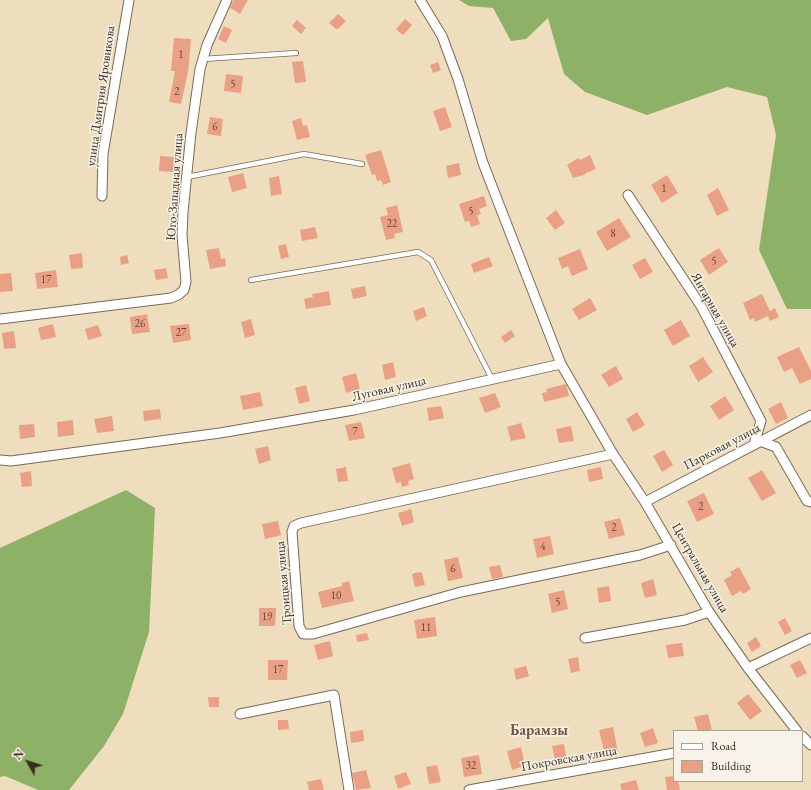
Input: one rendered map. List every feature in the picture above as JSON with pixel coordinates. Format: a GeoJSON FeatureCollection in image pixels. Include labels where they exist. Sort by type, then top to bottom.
{"type":"FeatureCollection","features":[{"type":"Feature","properties":{"kind":"street","name":"улица Дмитрия Яровикова"},"geometry":{"type":"LineString","coordinates":[[102,196],[103,154],[129,0]]}},
{"type":"Feature","properties":{"kind":"street","name":"Юго-Западная улица"},"geometry":{"type":"LineString","coordinates":[[0,319],[171,298],[178,296],[184,290],[186,282],[182,234],[192,126],[200,69],[207,45],[227,0]]}},
{"type":"Feature","properties":{"kind":"street","name":"Центральная улица"},"geometry":{"type":"LineString","coordinates":[[420,0],[442,36],[458,79],[483,163],[562,364],[613,454],[645,502],[709,612],[748,668],[795,730]]}},
{"type":"Feature","properties":{"kind":"street","name":"Янтарная улица"},"geometry":{"type":"LineString","coordinates":[[628,194],[701,306],[761,421],[757,443]]}},
{"type":"Feature","properties":{"kind":"street","name":"Луговая улица"},"geometry":{"type":"LineString","coordinates":[[0,461],[11,461],[220,434],[354,410],[562,364]]}},
{"type":"Feature","properties":{"kind":"street","name":"Парковая улица"},"geometry":{"type":"LineString","coordinates":[[645,502],[811,415]]}},
{"type":"Feature","properties":{"kind":"street"},"geometry":{"type":"LineString","coordinates":[[757,443],[776,447],[807,501],[811,502]]}},
{"type":"Feature","properties":{"kind":"street","name":"Троицкая улица"},"geometry":{"type":"LineString","coordinates":[[613,454],[308,521],[294,526],[292,532],[299,626],[303,634],[313,634],[462,592],[640,555],[671,545]]}},
{"type":"Feature","properties":{"kind":"street"},"geometry":{"type":"LineString","coordinates":[[585,638],[685,620],[709,612]]}},
{"type":"Feature","properties":{"kind":"street"},"geometry":{"type":"LineString","coordinates":[[748,668],[811,638]]}},
{"type":"Feature","properties":{"kind":"street"},"geometry":{"type":"LineString","coordinates":[[240,714],[334,695],[349,790]]}},
{"type":"Feature","properties":{"kind":"street","name":"Центральная улица"},"geometry":{"type":"LineString","coordinates":[[803,738],[811,745]]}},
{"type":"Feature","properties":{"kind":"street","name":"Покровская улица"},"geometry":{"type":"LineString","coordinates":[[469,790],[673,753]]}},
{"type":"Feature","properties":{"kind":"lane"},"geometry":{"type":"LineString","coordinates":[[203,59],[296,53]]}},
{"type":"Feature","properties":{"kind":"lane"},"geometry":{"type":"LineString","coordinates":[[187,176],[304,154],[362,164]]}},
{"type":"Feature","properties":{"kind":"lane"},"geometry":{"type":"LineString","coordinates":[[251,280],[418,252],[431,260],[492,379]]}},
{"type":"Feature","properties":{"kind":"green space"},"geometry":{"type":"Polygon","coordinates":[[[459,0],[811,0],[811,309],[787,309],[759,250],[776,135],[767,97],[727,87],[647,115],[585,92],[564,74],[548,18],[526,39],[511,41],[493,8],[469,6],[459,0]]]}},
{"type":"Feature","properties":{"kind":"green space"},"geometry":{"type":"Polygon","coordinates":[[[126,490],[155,508],[149,632],[123,714],[104,746],[69,790],[38,790],[5,776],[0,777],[0,548],[126,490]]]}},
{"type":"Feature","properties":{"kind":"building"},"geometry":{"type":"Polygon","coordinates":[[[234,0],[248,0],[240,14],[230,8],[234,0]]]}},
{"type":"Feature","properties":{"kind":"building"},"geometry":{"type":"Polygon","coordinates":[[[338,14],[346,21],[338,29],[336,29],[329,23],[338,14]]]}},
{"type":"Feature","properties":{"kind":"building"},"geometry":{"type":"Polygon","coordinates":[[[405,19],[412,25],[403,35],[396,29],[405,19]]]}},
{"type":"Feature","properties":{"kind":"building"},"geometry":{"type":"Polygon","coordinates":[[[297,20],[306,28],[301,34],[292,26],[297,20]]]}},
{"type":"Feature","properties":{"kind":"building"},"geometry":{"type":"Polygon","coordinates":[[[224,26],[232,30],[226,43],[218,39],[224,26]]]}},
{"type":"Feature","properties":{"kind":"building"},"geometry":{"type":"Polygon","coordinates":[[[174,38],[191,39],[188,72],[181,104],[169,102],[175,71],[171,71],[174,38]]]}},
{"type":"Feature","properties":{"kind":"building"},"geometry":{"type":"Polygon","coordinates":[[[303,61],[306,82],[295,83],[292,62],[303,61]]]}},
{"type":"Feature","properties":{"kind":"building"},"geometry":{"type":"Polygon","coordinates":[[[438,62],[441,70],[433,73],[430,65],[438,62]]]}},
{"type":"Feature","properties":{"kind":"building"},"geometry":{"type":"Polygon","coordinates":[[[226,74],[243,76],[241,93],[224,91],[226,74]]]}},
{"type":"Feature","properties":{"kind":"building"},"geometry":{"type":"Polygon","coordinates":[[[445,107],[452,127],[440,131],[433,111],[445,107]]]}},
{"type":"Feature","properties":{"kind":"building"},"geometry":{"type":"Polygon","coordinates":[[[210,117],[223,119],[221,136],[207,134],[210,117]]]}},
{"type":"Feature","properties":{"kind":"building"},"geometry":{"type":"Polygon","coordinates":[[[301,118],[303,126],[307,125],[310,137],[297,140],[292,121],[301,118]]]}},
{"type":"Feature","properties":{"kind":"building"},"geometry":{"type":"Polygon","coordinates":[[[381,150],[391,182],[383,185],[381,180],[377,181],[375,174],[372,175],[365,155],[381,150]]]}},
{"type":"Feature","properties":{"kind":"building"},"geometry":{"type":"Polygon","coordinates":[[[590,155],[596,169],[584,175],[573,178],[567,165],[578,158],[580,160],[590,155]]]}},
{"type":"Feature","properties":{"kind":"building"},"geometry":{"type":"Polygon","coordinates":[[[160,156],[175,157],[174,172],[159,171],[160,156]]]}},
{"type":"Feature","properties":{"kind":"building"},"geometry":{"type":"Polygon","coordinates":[[[459,163],[461,175],[448,178],[446,166],[459,163]]]}},
{"type":"Feature","properties":{"kind":"building"},"geometry":{"type":"Polygon","coordinates":[[[243,173],[247,188],[232,192],[228,177],[243,173]]]}},
{"type":"Feature","properties":{"kind":"building"},"geometry":{"type":"Polygon","coordinates":[[[667,175],[678,193],[662,203],[651,185],[667,175]]]}},
{"type":"Feature","properties":{"kind":"building"},"geometry":{"type":"Polygon","coordinates":[[[279,176],[282,194],[271,196],[269,178],[279,176]]]}},
{"type":"Feature","properties":{"kind":"building"},"geometry":{"type":"Polygon","coordinates":[[[718,188],[729,210],[717,216],[707,195],[718,188]]]}},
{"type":"Feature","properties":{"kind":"building"},"geometry":{"type":"Polygon","coordinates":[[[484,196],[487,206],[479,209],[481,214],[477,215],[480,224],[471,227],[469,221],[465,222],[459,204],[484,196]]]}},
{"type":"Feature","properties":{"kind":"building"},"geometry":{"type":"Polygon","coordinates":[[[397,205],[403,232],[394,234],[395,238],[386,240],[380,217],[388,215],[386,208],[397,205]]]}},
{"type":"Feature","properties":{"kind":"building"},"geometry":{"type":"Polygon","coordinates":[[[556,210],[565,223],[555,230],[546,218],[556,210]]]}},
{"type":"Feature","properties":{"kind":"building"},"geometry":{"type":"Polygon","coordinates":[[[619,218],[631,237],[607,251],[596,232],[619,218]]]}},
{"type":"Feature","properties":{"kind":"building"},"geometry":{"type":"Polygon","coordinates":[[[315,227],[318,238],[302,241],[300,230],[315,227]]]}},
{"type":"Feature","properties":{"kind":"building"},"geometry":{"type":"Polygon","coordinates":[[[286,244],[289,257],[281,259],[278,246],[286,244]]]}},
{"type":"Feature","properties":{"kind":"building"},"geometry":{"type":"Polygon","coordinates":[[[219,248],[221,259],[225,258],[226,266],[210,269],[206,250],[219,248]]]}},
{"type":"Feature","properties":{"kind":"building"},"geometry":{"type":"Polygon","coordinates":[[[719,248],[728,262],[709,275],[700,260],[719,248]]]}},
{"type":"Feature","properties":{"kind":"building"},"geometry":{"type":"Polygon","coordinates":[[[580,249],[588,269],[572,276],[568,266],[562,269],[558,258],[580,249]]]}},
{"type":"Feature","properties":{"kind":"building"},"geometry":{"type":"Polygon","coordinates":[[[82,253],[83,268],[71,269],[69,255],[82,253]]]}},
{"type":"Feature","properties":{"kind":"building"},"geometry":{"type":"Polygon","coordinates":[[[127,255],[129,263],[121,265],[120,257],[127,255]]]}},
{"type":"Feature","properties":{"kind":"building"},"geometry":{"type":"Polygon","coordinates":[[[489,257],[493,266],[474,273],[471,264],[489,257]]]}},
{"type":"Feature","properties":{"kind":"building"},"geometry":{"type":"Polygon","coordinates":[[[645,258],[653,272],[640,279],[632,265],[645,258]]]}},
{"type":"Feature","properties":{"kind":"building"},"geometry":{"type":"Polygon","coordinates":[[[166,268],[168,278],[156,280],[154,270],[166,268]]]}},
{"type":"Feature","properties":{"kind":"building"},"geometry":{"type":"Polygon","coordinates":[[[56,270],[58,287],[37,289],[35,273],[56,270]]]}},
{"type":"Feature","properties":{"kind":"building"},"geometry":{"type":"Polygon","coordinates":[[[11,273],[13,291],[0,292],[0,274],[11,273]]]}},
{"type":"Feature","properties":{"kind":"building"},"geometry":{"type":"Polygon","coordinates":[[[365,286],[367,296],[353,299],[351,289],[365,286]]]}},
{"type":"Feature","properties":{"kind":"building"},"geometry":{"type":"Polygon","coordinates":[[[329,291],[331,305],[306,309],[304,299],[313,297],[312,294],[329,291]]]}},
{"type":"Feature","properties":{"kind":"building"},"geometry":{"type":"Polygon","coordinates":[[[762,294],[770,311],[775,308],[779,317],[770,321],[768,316],[755,322],[754,318],[750,320],[743,303],[762,294]]]}},
{"type":"Feature","properties":{"kind":"building"},"geometry":{"type":"Polygon","coordinates":[[[590,298],[597,310],[579,320],[572,309],[590,298]]]}},
{"type":"Feature","properties":{"kind":"building"},"geometry":{"type":"Polygon","coordinates":[[[424,307],[427,316],[416,321],[413,311],[424,307]]]}},
{"type":"Feature","properties":{"kind":"building"},"geometry":{"type":"Polygon","coordinates":[[[147,314],[150,332],[132,334],[130,317],[147,314]]]}},
{"type":"Feature","properties":{"kind":"building"},"geometry":{"type":"Polygon","coordinates":[[[251,319],[255,335],[245,338],[241,322],[251,319]]]}},
{"type":"Feature","properties":{"kind":"building"},"geometry":{"type":"Polygon","coordinates":[[[681,320],[690,336],[673,346],[664,330],[681,320]]]}},
{"type":"Feature","properties":{"kind":"building"},"geometry":{"type":"Polygon","coordinates":[[[53,324],[56,337],[41,340],[38,328],[53,324]]]}},
{"type":"Feature","properties":{"kind":"building"},"geometry":{"type":"Polygon","coordinates":[[[189,324],[191,340],[173,343],[170,326],[189,324]]]}},
{"type":"Feature","properties":{"kind":"building"},"geometry":{"type":"Polygon","coordinates":[[[98,325],[102,336],[88,340],[85,329],[98,325]]]}},
{"type":"Feature","properties":{"kind":"building"},"geometry":{"type":"Polygon","coordinates":[[[511,330],[515,336],[505,343],[501,337],[511,330]]]}},
{"type":"Feature","properties":{"kind":"building"},"geometry":{"type":"Polygon","coordinates":[[[14,331],[16,348],[4,349],[2,333],[14,331]]]}},
{"type":"Feature","properties":{"kind":"building"},"geometry":{"type":"Polygon","coordinates":[[[799,347],[811,371],[811,379],[800,384],[792,368],[784,372],[777,357],[799,347]]]}},
{"type":"Feature","properties":{"kind":"building"},"geometry":{"type":"Polygon","coordinates":[[[703,357],[713,372],[698,382],[689,366],[703,357]]]}},
{"type":"Feature","properties":{"kind":"building"},"geometry":{"type":"Polygon","coordinates":[[[393,362],[396,377],[385,380],[382,365],[393,362]]]}},
{"type":"Feature","properties":{"kind":"building"},"geometry":{"type":"Polygon","coordinates":[[[616,366],[623,379],[609,387],[601,375],[616,366]]]}},
{"type":"Feature","properties":{"kind":"building"},"geometry":{"type":"Polygon","coordinates":[[[356,373],[360,389],[346,393],[342,377],[356,373]]]}},
{"type":"Feature","properties":{"kind":"building"},"geometry":{"type":"Polygon","coordinates":[[[566,384],[569,396],[544,402],[542,393],[547,392],[546,389],[566,384]]]}},
{"type":"Feature","properties":{"kind":"building"},"geometry":{"type":"Polygon","coordinates":[[[306,385],[310,401],[299,404],[295,388],[306,385]]]}},
{"type":"Feature","properties":{"kind":"building"},"geometry":{"type":"Polygon","coordinates":[[[260,392],[263,406],[243,410],[240,396],[260,392]]]}},
{"type":"Feature","properties":{"kind":"building"},"geometry":{"type":"Polygon","coordinates":[[[495,393],[501,407],[485,413],[479,398],[495,393]]]}},
{"type":"Feature","properties":{"kind":"building"},"geometry":{"type":"Polygon","coordinates":[[[725,396],[734,410],[719,420],[710,406],[725,396]]]}},
{"type":"Feature","properties":{"kind":"building"},"geometry":{"type":"Polygon","coordinates":[[[781,402],[788,418],[776,424],[768,409],[781,402]]]}},
{"type":"Feature","properties":{"kind":"building"},"geometry":{"type":"Polygon","coordinates":[[[441,406],[444,418],[429,421],[427,408],[441,406]]]}},
{"type":"Feature","properties":{"kind":"building"},"geometry":{"type":"Polygon","coordinates":[[[160,409],[161,419],[144,421],[143,411],[160,409]]]}},
{"type":"Feature","properties":{"kind":"building"},"geometry":{"type":"Polygon","coordinates":[[[637,412],[645,425],[633,432],[626,419],[637,412]]]}},
{"type":"Feature","properties":{"kind":"building"},"geometry":{"type":"Polygon","coordinates":[[[112,416],[114,431],[97,433],[94,419],[112,416]]]}},
{"type":"Feature","properties":{"kind":"building"},"geometry":{"type":"Polygon","coordinates":[[[73,420],[74,435],[58,437],[57,422],[73,420]]]}},
{"type":"Feature","properties":{"kind":"building"},"geometry":{"type":"Polygon","coordinates":[[[361,422],[365,438],[349,441],[345,425],[361,422]]]}},
{"type":"Feature","properties":{"kind":"building"},"geometry":{"type":"Polygon","coordinates":[[[521,423],[526,438],[511,441],[507,427],[521,423]]]}},
{"type":"Feature","properties":{"kind":"building"},"geometry":{"type":"Polygon","coordinates":[[[34,424],[35,437],[20,439],[19,425],[34,424]]]}},
{"type":"Feature","properties":{"kind":"building"},"geometry":{"type":"Polygon","coordinates":[[[571,426],[574,441],[559,443],[556,429],[571,426]]]}},
{"type":"Feature","properties":{"kind":"building"},"geometry":{"type":"Polygon","coordinates":[[[268,446],[271,460],[259,464],[255,449],[268,446]]]}},
{"type":"Feature","properties":{"kind":"building"},"geometry":{"type":"Polygon","coordinates":[[[664,450],[673,465],[662,472],[653,456],[664,450]]]}},
{"type":"Feature","properties":{"kind":"building"},"geometry":{"type":"Polygon","coordinates":[[[410,463],[414,479],[408,481],[409,485],[402,487],[401,482],[396,483],[392,468],[410,463]]]}},
{"type":"Feature","properties":{"kind":"building"},"geometry":{"type":"Polygon","coordinates":[[[346,467],[348,481],[338,482],[336,469],[346,467]]]}},
{"type":"Feature","properties":{"kind":"building"},"geometry":{"type":"Polygon","coordinates":[[[601,467],[603,479],[589,482],[587,470],[601,467]]]}},
{"type":"Feature","properties":{"kind":"building"},"geometry":{"type":"Polygon","coordinates":[[[762,470],[776,493],[762,501],[748,478],[762,470]]]}},
{"type":"Feature","properties":{"kind":"building"},"geometry":{"type":"Polygon","coordinates":[[[31,471],[32,486],[22,487],[20,473],[31,471]]]}},
{"type":"Feature","properties":{"kind":"building"},"geometry":{"type":"Polygon","coordinates":[[[704,493],[714,514],[697,522],[687,501],[704,493]]]}},
{"type":"Feature","properties":{"kind":"building"},"geometry":{"type":"Polygon","coordinates":[[[411,509],[414,522],[402,526],[398,513],[411,509]]]}},
{"type":"Feature","properties":{"kind":"building"},"geometry":{"type":"Polygon","coordinates":[[[620,518],[625,535],[609,539],[604,522],[620,518]]]}},
{"type":"Feature","properties":{"kind":"building"},"geometry":{"type":"Polygon","coordinates":[[[278,521],[281,535],[265,539],[262,524],[278,521]]]}},
{"type":"Feature","properties":{"kind":"building"},"geometry":{"type":"Polygon","coordinates":[[[550,536],[554,554],[537,558],[533,539],[550,536]]]}},
{"type":"Feature","properties":{"kind":"building"},"geometry":{"type":"Polygon","coordinates":[[[458,557],[463,578],[448,581],[444,560],[458,557]]]}},
{"type":"Feature","properties":{"kind":"building"},"geometry":{"type":"Polygon","coordinates":[[[500,565],[503,577],[492,579],[489,567],[500,565]]]}},
{"type":"Feature","properties":{"kind":"building"},"geometry":{"type":"Polygon","coordinates":[[[739,567],[751,589],[743,594],[741,591],[732,596],[724,580],[732,575],[730,572],[739,567]]]}},
{"type":"Feature","properties":{"kind":"building"},"geometry":{"type":"Polygon","coordinates":[[[420,572],[422,573],[425,585],[415,587],[412,575],[420,572]]]}},
{"type":"Feature","properties":{"kind":"building"},"geometry":{"type":"Polygon","coordinates":[[[653,579],[657,595],[645,598],[641,583],[653,579]]]}},
{"type":"Feature","properties":{"kind":"building"},"geometry":{"type":"Polygon","coordinates":[[[349,581],[354,601],[322,608],[318,592],[342,586],[342,583],[349,581]]]}},
{"type":"Feature","properties":{"kind":"building"},"geometry":{"type":"Polygon","coordinates":[[[609,586],[611,601],[599,603],[597,588],[609,586]]]}},
{"type":"Feature","properties":{"kind":"building"},"geometry":{"type":"Polygon","coordinates":[[[564,590],[568,609],[552,613],[548,594],[564,590]]]}},
{"type":"Feature","properties":{"kind":"building"},"geometry":{"type":"Polygon","coordinates":[[[259,608],[276,608],[275,626],[259,626],[259,608]]]}},
{"type":"Feature","properties":{"kind":"building"},"geometry":{"type":"Polygon","coordinates":[[[435,617],[437,636],[417,639],[414,620],[435,617]]]}},
{"type":"Feature","properties":{"kind":"building"},"geometry":{"type":"Polygon","coordinates":[[[785,618],[792,631],[785,635],[778,622],[785,618]]]}},
{"type":"Feature","properties":{"kind":"building"},"geometry":{"type":"Polygon","coordinates":[[[367,633],[369,640],[357,642],[356,635],[367,633]]]}},
{"type":"Feature","properties":{"kind":"building"},"geometry":{"type":"Polygon","coordinates":[[[756,637],[761,646],[752,652],[747,643],[756,637]]]}},
{"type":"Feature","properties":{"kind":"building"},"geometry":{"type":"Polygon","coordinates":[[[330,641],[333,656],[318,660],[314,645],[330,641]]]}},
{"type":"Feature","properties":{"kind":"building"},"geometry":{"type":"Polygon","coordinates":[[[682,643],[684,656],[668,658],[666,645],[682,643]]]}},
{"type":"Feature","properties":{"kind":"building"},"geometry":{"type":"Polygon","coordinates":[[[578,657],[580,671],[571,673],[568,659],[578,657]]]}},
{"type":"Feature","properties":{"kind":"building"},"geometry":{"type":"Polygon","coordinates":[[[268,660],[288,660],[287,680],[268,680],[268,660]]]}},
{"type":"Feature","properties":{"kind":"building"},"geometry":{"type":"Polygon","coordinates":[[[800,660],[807,673],[797,678],[790,665],[800,660]]]}},
{"type":"Feature","properties":{"kind":"building"},"geometry":{"type":"Polygon","coordinates":[[[526,666],[529,676],[516,680],[514,669],[526,666]]]}},
{"type":"Feature","properties":{"kind":"building"},"geometry":{"type":"Polygon","coordinates":[[[748,694],[762,711],[750,720],[737,703],[748,694]]]}},
{"type":"Feature","properties":{"kind":"building"},"geometry":{"type":"Polygon","coordinates":[[[208,697],[219,697],[219,707],[209,707],[208,697]]]}},
{"type":"Feature","properties":{"kind":"building"},"geometry":{"type":"Polygon","coordinates":[[[708,714],[712,730],[698,730],[694,717],[708,714]]]}},
{"type":"Feature","properties":{"kind":"building"},"geometry":{"type":"Polygon","coordinates":[[[278,720],[288,720],[289,729],[278,730],[278,720]]]}},
{"type":"Feature","properties":{"kind":"building"},"geometry":{"type":"Polygon","coordinates":[[[613,727],[618,752],[605,755],[599,730],[613,727]]]}},
{"type":"Feature","properties":{"kind":"building"},"geometry":{"type":"Polygon","coordinates":[[[653,728],[658,743],[645,747],[640,733],[653,728]]]}},
{"type":"Feature","properties":{"kind":"building"},"geometry":{"type":"Polygon","coordinates":[[[363,730],[364,741],[351,743],[350,732],[363,730]]]}},
{"type":"Feature","properties":{"kind":"building"},"geometry":{"type":"Polygon","coordinates":[[[564,744],[567,762],[556,764],[552,746],[564,744]]]}},
{"type":"Feature","properties":{"kind":"building"},"geometry":{"type":"Polygon","coordinates":[[[521,747],[525,766],[512,770],[507,751],[521,747]]]}},
{"type":"Feature","properties":{"kind":"building"},"geometry":{"type":"Polygon","coordinates":[[[479,755],[482,774],[464,777],[461,758],[479,755]]]}},
{"type":"Feature","properties":{"kind":"building"},"geometry":{"type":"Polygon","coordinates":[[[437,765],[441,782],[429,784],[426,767],[437,765]]]}},
{"type":"Feature","properties":{"kind":"building"},"geometry":{"type":"Polygon","coordinates":[[[366,770],[371,788],[356,790],[352,773],[366,770]]]}},
{"type":"Feature","properties":{"kind":"building"},"geometry":{"type":"Polygon","coordinates":[[[406,772],[411,784],[398,789],[394,776],[406,772]]]}},
{"type":"Feature","properties":{"kind":"building"},"geometry":{"type":"Polygon","coordinates":[[[673,776],[673,782],[678,782],[680,790],[667,790],[665,777],[673,776]]]}},
{"type":"Feature","properties":{"kind":"building"},"geometry":{"type":"Polygon","coordinates":[[[321,779],[324,790],[309,790],[307,782],[321,779]]]}},
{"type":"Feature","properties":{"kind":"building"},"geometry":{"type":"Polygon","coordinates":[[[636,780],[639,790],[622,790],[620,784],[636,780]]]}},
{"type":"Feature","properties":{"kind":"district","name":"Барамзы"},"geometry":{"type":"Point","coordinates":[539,731]}}]}
